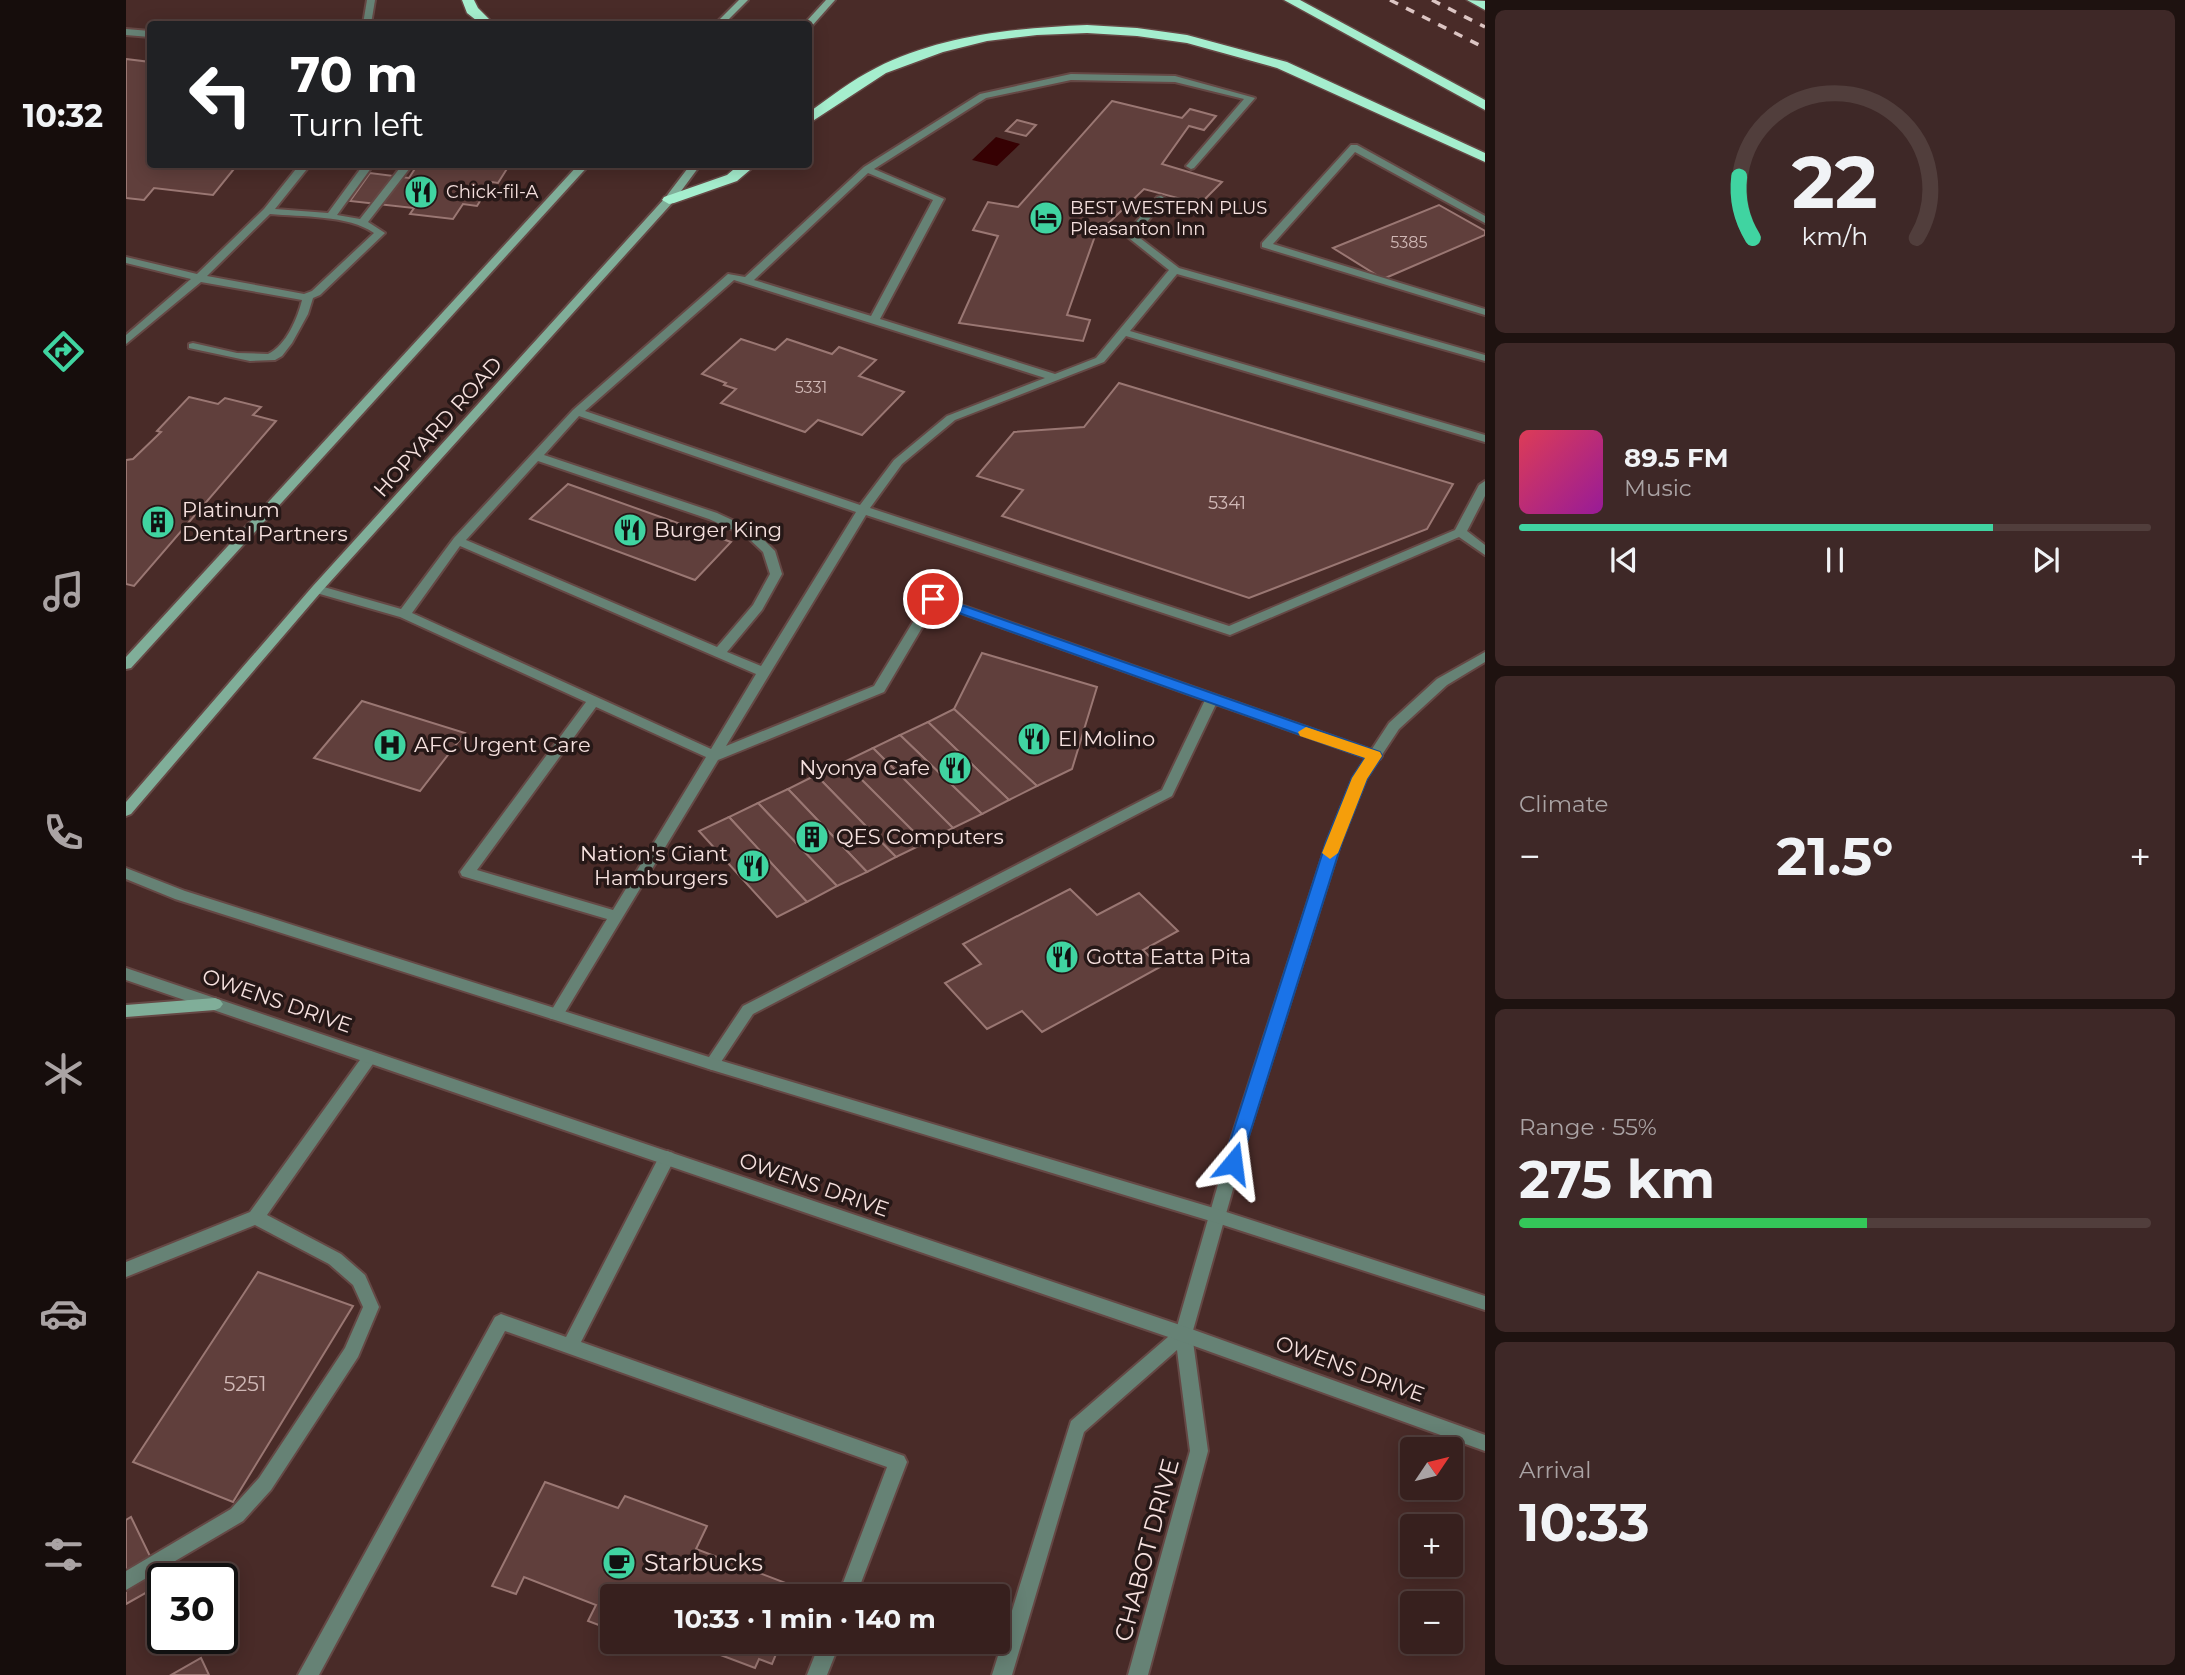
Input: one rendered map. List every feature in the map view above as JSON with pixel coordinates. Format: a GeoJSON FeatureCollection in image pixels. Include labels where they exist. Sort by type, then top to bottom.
{"type":"FeatureCollection","features":[{"type":"Feature","properties":{"kind":"highway"},"geometry":{"type":"LineString","coordinates":[[468,0],[472,10],[485,21]]}},
{"type":"Feature","properties":{"kind":"highway"},"geometry":{"type":"LineString","coordinates":[[1290,0],[1485,106]]}},
{"type":"Feature","properties":{"kind":"highway"},"geometry":{"type":"LineString","coordinates":[[1473,0],[1485,6]]}},
{"type":"Feature","properties":{"kind":"highway"},"geometry":{"type":"LineString","coordinates":[[812,117],[852,86],[892,66],[933,51],[976,40],[1022,33],[1073,30],[1122,32],[1177,38],[1230,49],[1283,65],[1485,158]]}},
{"type":"Feature","properties":{"kind":"highway"},"geometry":{"type":"LineString","coordinates":[[669,200],[732,178],[745,168]]}},
{"type":"Feature","properties":{"kind":"main road"},"geometry":{"type":"LineString","coordinates":[[722,21],[744,0]]}},
{"type":"Feature","properties":{"kind":"main road"},"geometry":{"type":"LineString","coordinates":[[812,21],[831,0]]}},
{"type":"Feature","properties":{"kind":"main road"},"geometry":{"type":"LineString","coordinates":[[126,665],[582,168]]}},
{"type":"Feature","properties":{"kind":"main road","name":"HOPYARD ROAD"},"geometry":{"type":"LineString","coordinates":[[126,811],[317,589],[669,200],[693,168]]}},
{"type":"Feature","properties":{"kind":"main road"},"geometry":{"type":"LineString","coordinates":[[126,1011],[215,1004]]}},
{"type":"Feature","properties":{"kind":"street"},"geometry":{"type":"LineString","coordinates":[[367,21],[370,0]]}},
{"type":"Feature","properties":{"kind":"street"},"geometry":{"type":"LineString","coordinates":[[126,32],[147,34]]}},
{"type":"Feature","properties":{"kind":"street"},"geometry":{"type":"LineString","coordinates":[[747,281],[867,169],[983,96],[1071,77],[1175,79],[1250,98],[1191,166]]}},
{"type":"Feature","properties":{"kind":"street"},"geometry":{"type":"LineString","coordinates":[[1485,220],[1354,147],[1266,245],[1485,312]]}},
{"type":"Feature","properties":{"kind":"street"},"geometry":{"type":"LineString","coordinates":[[126,341],[199,278],[268,211],[303,168]]}},
{"type":"Feature","properties":{"kind":"street"},"geometry":{"type":"LineString","coordinates":[[330,218],[366,168]]}},
{"type":"Feature","properties":{"kind":"street"},"geometry":{"type":"LineString","coordinates":[[362,223],[405,168]]}},
{"type":"Feature","properties":{"kind":"street"},"geometry":{"type":"LineString","coordinates":[[867,169],[939,199],[874,321]]}},
{"type":"Feature","properties":{"kind":"street"},"geometry":{"type":"LineString","coordinates":[[1161,199],[1129,235],[1175,270],[1485,358]]}},
{"type":"Feature","properties":{"kind":"street"},"geometry":{"type":"LineString","coordinates":[[126,260],[199,278],[308,296],[316,293],[380,233],[374,226],[362,223],[268,211]]}},
{"type":"Feature","properties":{"kind":"street"},"geometry":{"type":"LineString","coordinates":[[556,1015],[863,510],[898,462],[951,418],[1100,360],[1175,270]]}},
{"type":"Feature","properties":{"kind":"street"},"geometry":{"type":"LineString","coordinates":[[404,614],[458,541],[577,412],[732,276],[1054,377]]}},
{"type":"Feature","properties":{"kind":"street"},"geometry":{"type":"LineString","coordinates":[[193,346],[249,358],[264,359],[276,356],[287,344],[306,310],[308,296]]}},
{"type":"Feature","properties":{"kind":"street"},"geometry":{"type":"LineString","coordinates":[[1123,332],[1485,439]]}},
{"type":"Feature","properties":{"kind":"street"},"geometry":{"type":"LineString","coordinates":[[577,412],[1230,631],[1460,532],[1485,485]]}},
{"type":"Feature","properties":{"kind":"street"},"geometry":{"type":"LineString","coordinates":[[535,456],[713,516],[750,533],[769,551],[776,574],[758,607],[719,653]]}},
{"type":"Feature","properties":{"kind":"street"},"geometry":{"type":"LineString","coordinates":[[1460,532],[1485,551]]}},
{"type":"Feature","properties":{"kind":"street"},"geometry":{"type":"LineString","coordinates":[[458,541],[765,673]]}},
{"type":"Feature","properties":{"kind":"street"},"geometry":{"type":"LineString","coordinates":[[317,589],[404,614],[715,755],[879,689],[933,599],[1375,756]]}},
{"type":"Feature","properties":{"kind":"street"},"geometry":{"type":"LineString","coordinates":[[1002,1675],[1077,1427],[1183,1334],[1240,1136],[1334,842],[1360,778],[1394,726],[1442,682],[1485,656]]}},
{"type":"Feature","properties":{"kind":"street"},"geometry":{"type":"LineString","coordinates":[[712,1064],[748,1010],[1167,793],[1212,699]]}},
{"type":"Feature","properties":{"kind":"street"},"geometry":{"type":"LineString","coordinates":[[594,701],[467,872],[616,916]]}},
{"type":"Feature","properties":{"kind":"street"},"geometry":{"type":"LineString","coordinates":[[126,873],[180,895],[556,1015],[1217,1216],[1485,1303]]}},
{"type":"Feature","properties":{"kind":"street","name":"OWENS DRIVE"},"geometry":{"type":"LineString","coordinates":[[126,974],[1183,1334],[1485,1443]]}},
{"type":"Feature","properties":{"kind":"street"},"geometry":{"type":"LineString","coordinates":[[126,1270],[256,1217],[370,1057]]}},
{"type":"Feature","properties":{"kind":"street"},"geometry":{"type":"LineString","coordinates":[[570,1346],[667,1158]]}},
{"type":"Feature","properties":{"kind":"street"},"geometry":{"type":"LineString","coordinates":[[126,1581],[237,1515],[265,1484],[352,1352],[371,1307],[359,1280],[335,1259],[256,1217]]}},
{"type":"Feature","properties":{"kind":"street"},"geometry":{"type":"LineString","coordinates":[[307,1675],[500,1322],[898,1462],[852,1584]]}},
{"type":"Feature","properties":{"kind":"street","name":"CHABOT DRIVE"},"geometry":{"type":"LineString","coordinates":[[1138,1675],[1199,1451],[1183,1334]]}},
{"type":"Feature","properties":{"kind":"street"},"geometry":{"type":"LineString","coordinates":[[817,1675],[825,1654]]}},
{"type":"Feature","properties":{"kind":"shaded area"},"geometry":{"type":"Polygon","coordinates":[[[996,137],[1020,144],[997,166],[972,160],[996,137]]]}},
{"type":"Feature","properties":{"kind":"building"},"geometry":{"type":"Polygon","coordinates":[[[126,59],[147,62],[147,168],[235,168],[213,195],[154,188],[144,200],[126,198],[126,59]]]}},
{"type":"Feature","properties":{"kind":"building","name":"BEST WESTERN PLUS Pleasanton Inn"},"geometry":{"type":"Polygon","coordinates":[[[1112,101],[1182,118],[1190,109],[1216,116],[1204,130],[1189,126],[1162,164],[1222,182],[1200,204],[1144,189],[1095,236],[1067,315],[1090,320],[1083,341],[959,323],[998,236],[973,230],[988,202],[1018,207],[1112,101]]]}},
{"type":"Feature","properties":{"kind":"building"},"geometry":{"type":"Polygon","coordinates":[[[1017,120],[1036,125],[1026,136],[1006,131],[1017,120]]]}},
{"type":"Feature","properties":{"kind":"building","name":"Chick-fil-A"},"geometry":{"type":"Polygon","coordinates":[[[415,168],[507,168],[498,183],[492,182],[477,206],[463,204],[453,219],[410,214],[414,208],[350,201],[370,173],[409,178],[415,168]]]}},
{"type":"Feature","properties":{"kind":"building"},"geometry":{"type":"Polygon","coordinates":[[[1439,205],[1485,231],[1485,235],[1383,279],[1333,248],[1439,205]]]}},
{"type":"Feature","properties":{"kind":"building"},"geometry":{"type":"Polygon","coordinates":[[[741,339],[775,350],[787,339],[832,354],[839,347],[876,360],[859,376],[904,392],[862,435],[818,420],[805,432],[721,403],[736,389],[702,374],[741,339]]]}},
{"type":"Feature","properties":{"kind":"building"},"geometry":{"type":"Polygon","coordinates":[[[1119,383],[1453,484],[1427,529],[1249,598],[1002,516],[1023,490],[977,476],[1014,432],[1084,427],[1119,383]]]}},
{"type":"Feature","properties":{"kind":"building","name":"Platinum Dental Partners"},"geometry":{"type":"Polygon","coordinates":[[[189,397],[218,404],[225,398],[261,407],[253,415],[276,421],[134,586],[126,584],[126,460],[133,459],[161,432],[157,431],[189,397]]]}},
{"type":"Feature","properties":{"kind":"building","name":"Burger King"},"geometry":{"type":"Polygon","coordinates":[[[568,484],[731,542],[695,580],[530,519],[568,484]]]}},
{"type":"Feature","properties":{"kind":"building","name":"El Molino"},"geometry":{"type":"Polygon","coordinates":[[[982,653],[1097,687],[1072,769],[1037,786],[954,709],[982,653]]]}},
{"type":"Feature","properties":{"kind":"building","name":"AFC Urgent Care"},"geometry":{"type":"Polygon","coordinates":[[[362,701],[465,733],[420,791],[314,758],[362,701]]]}},
{"type":"Feature","properties":{"kind":"building"},"geometry":{"type":"Polygon","coordinates":[[[954,709],[1037,786],[1009,800],[928,722],[954,709]]]}},
{"type":"Feature","properties":{"kind":"building","name":"Nyonya Cafe"},"geometry":{"type":"Polygon","coordinates":[[[928,722],[1009,800],[982,814],[900,735],[928,722]]]}},
{"type":"Feature","properties":{"kind":"building"},"geometry":{"type":"Polygon","coordinates":[[[900,735],[982,814],[953,828],[873,748],[900,735]]]}},
{"type":"Feature","properties":{"kind":"building"},"geometry":{"type":"Polygon","coordinates":[[[873,748],[953,828],[925,843],[844,762],[873,748]]]}},
{"type":"Feature","properties":{"kind":"building"},"geometry":{"type":"Polygon","coordinates":[[[844,762],[925,843],[896,857],[816,775],[844,762]]]}},
{"type":"Feature","properties":{"kind":"building"},"geometry":{"type":"Polygon","coordinates":[[[816,775],[896,857],[867,872],[788,789],[816,775]]]}},
{"type":"Feature","properties":{"kind":"building","name":"QES Computers"},"geometry":{"type":"Polygon","coordinates":[[[788,789],[867,872],[837,886],[758,803],[788,789]]]}},
{"type":"Feature","properties":{"kind":"building"},"geometry":{"type":"Polygon","coordinates":[[[758,803],[837,886],[807,902],[729,817],[758,803]]]}},
{"type":"Feature","properties":{"kind":"building","name":"Nation's Giant Hamburgers"},"geometry":{"type":"Polygon","coordinates":[[[729,817],[807,902],[777,917],[699,831],[729,817]]]}},
{"type":"Feature","properties":{"kind":"building","name":"Gotta Eatta Pita"},"geometry":{"type":"Polygon","coordinates":[[[1070,889],[1097,915],[1139,893],[1178,931],[1143,950],[1160,967],[1042,1032],[1022,1011],[987,1029],[945,983],[981,964],[963,944],[1070,889]]]}},
{"type":"Feature","properties":{"kind":"building"},"geometry":{"type":"Polygon","coordinates":[[[258,1272],[353,1306],[233,1502],[133,1462],[258,1272]]]}},
{"type":"Feature","properties":{"kind":"building","name":"Starbucks"},"geometry":{"type":"Polygon","coordinates":[[[545,1482],[618,1508],[625,1496],[707,1526],[696,1549],[788,1584],[600,1584],[600,1626],[588,1621],[596,1605],[524,1577],[516,1594],[492,1586],[545,1482]]]}},
{"type":"Feature","properties":{"kind":"building"},"geometry":{"type":"Polygon","coordinates":[[[131,1517],[153,1563],[147,1563],[147,1592],[126,1604],[126,1520],[131,1517]]]}},
{"type":"Feature","properties":{"kind":"building"},"geometry":{"type":"Polygon","coordinates":[[[718,1654],[776,1654],[772,1664],[759,1659],[755,1668],[718,1654]]]}},
{"type":"Feature","properties":{"kind":"building"},"geometry":{"type":"Polygon","coordinates":[[[201,1658],[209,1675],[171,1675],[201,1658]]]}},
{"type":"Feature","properties":{"kind":"railway"},"geometry":{"type":"LineString","coordinates":[[1390,0],[1485,48]]}},
{"type":"Feature","properties":{"kind":"railway"},"geometry":{"type":"LineString","coordinates":[[1432,0],[1485,27]]}},
{"type":"Feature","properties":{"kind":"slow traffic"},"geometry":{"type":"LineString","coordinates":[[1306,732],[1375,756],[1360,778],[1330,853]]}},
{"type":"Feature","properties":{"kind":"place","name":"Chick-fil-A"},"geometry":{"type":"Point","coordinates":[421,192]}},
{"type":"Feature","properties":{"kind":"place","name":"BEST WESTERN PLUS Pleasanton Inn"},"geometry":{"type":"Point","coordinates":[1046,218]}},
{"type":"Feature","properties":{"kind":"place","name":"Platinum Dental Partners"},"geometry":{"type":"Point","coordinates":[158,522]}},
{"type":"Feature","properties":{"kind":"place","name":"Burger King"},"geometry":{"type":"Point","coordinates":[630,530]}},
{"type":"Feature","properties":{"kind":"place","name":"El Molino"},"geometry":{"type":"Point","coordinates":[1034,739]}},
{"type":"Feature","properties":{"kind":"place","name":"AFC Urgent Care"},"geometry":{"type":"Point","coordinates":[390,745]}},
{"type":"Feature","properties":{"kind":"place","name":"Nyonya Cafe"},"geometry":{"type":"Point","coordinates":[955,768]}},
{"type":"Feature","properties":{"kind":"place","name":"QES Computers"},"geometry":{"type":"Point","coordinates":[812,837]}},
{"type":"Feature","properties":{"kind":"place","name":"Nation's Giant Hamburgers"},"geometry":{"type":"Point","coordinates":[753,866]}},
{"type":"Feature","properties":{"kind":"place","name":"Gotta Eatta Pita"},"geometry":{"type":"Point","coordinates":[1062,957]}},
{"type":"Feature","properties":{"kind":"place","name":"Starbucks"},"geometry":{"type":"Point","coordinates":[619,1563]}},
{"type":"Feature","properties":{"kind":"route"},"geometry":{"type":"LineString","coordinates":[[933,599],[1375,756],[1360,778],[1334,842],[1233,1163]]}}]}
